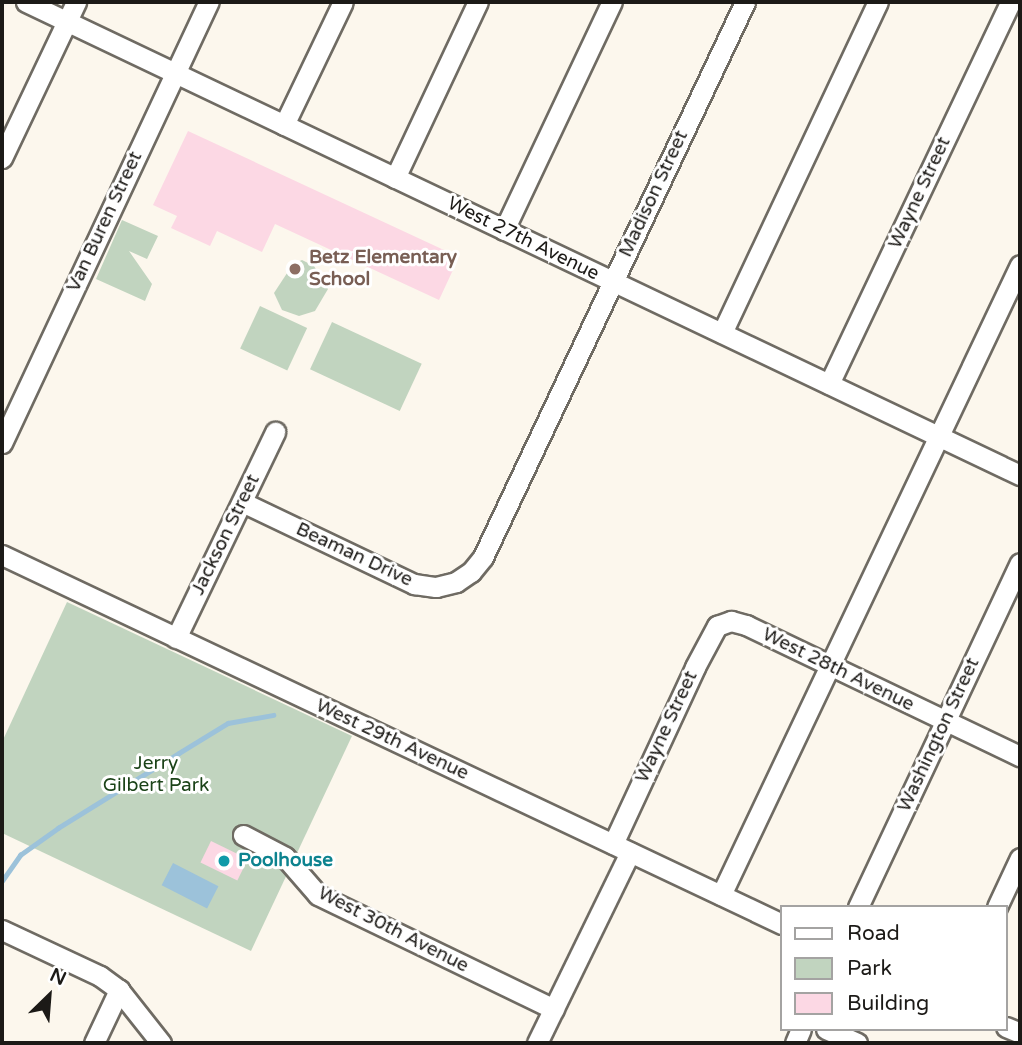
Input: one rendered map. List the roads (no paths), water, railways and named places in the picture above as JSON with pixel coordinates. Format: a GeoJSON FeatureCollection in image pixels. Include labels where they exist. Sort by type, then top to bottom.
{"type":"FeatureCollection","features":[{"type":"Feature","properties":{"kind":"street","name":"West 27th Avenue"},"geometry":{"type":"LineString","coordinates":[[26,2],[1020,475]]}},
{"type":"Feature","properties":{"kind":"street"},"geometry":{"type":"LineString","coordinates":[[2,159],[76,2]]}},
{"type":"Feature","properties":{"kind":"street","name":"Van Buren Street"},"geometry":{"type":"LineString","coordinates":[[2,443],[209,2]]}},
{"type":"Feature","properties":{"kind":"street"},"geometry":{"type":"LineString","coordinates":[[284,125],[343,2]]}},
{"type":"Feature","properties":{"kind":"street"},"geometry":{"type":"LineString","coordinates":[[395,178],[478,2]]}},
{"type":"Feature","properties":{"kind":"street"},"geometry":{"type":"LineString","coordinates":[[504,230],[612,2]]}},
{"type":"Feature","properties":{"kind":"street","name":"Madison Street"},"geometry":{"type":"LineString","coordinates":[[509,501],[745,2]]}},
{"type":"Feature","properties":{"kind":"street"},"geometry":{"type":"LineString","coordinates":[[722,333],[878,2]]}},
{"type":"Feature","properties":{"kind":"street","name":"Wayne Street"},"geometry":{"type":"LineString","coordinates":[[829,384],[1010,2]]}},
{"type":"Feature","properties":{"kind":"street"},"geometry":{"type":"LineString","coordinates":[[721,895],[940,437],[1014,294],[1020,265]]}},
{"type":"Feature","properties":{"kind":"street","name":"Jackson Street"},"geometry":{"type":"LineString","coordinates":[[176,638],[275,432]]}},
{"type":"Feature","properties":{"kind":"street","name":"Beaman Drive"},"geometry":{"type":"LineString","coordinates":[[242,502],[414,584],[436,587],[456,582],[471,572],[483,557],[509,501]]}},
{"type":"Feature","properties":{"kind":"street","name":"West 29th Avenue"},"geometry":{"type":"LineString","coordinates":[[2,555],[780,923]]}},
{"type":"Feature","properties":{"kind":"street","name":"Washington Street"},"geometry":{"type":"LineString","coordinates":[[859,905],[1020,563]]}},
{"type":"Feature","properties":{"kind":"street","name":"Wayne Street"},"geometry":{"type":"LineString","coordinates":[[537,1043],[554,1009],[695,667],[718,626],[731,621]]}},
{"type":"Feature","properties":{"kind":"street","name":"West 28th Avenue"},"geometry":{"type":"LineString","coordinates":[[731,621],[746,625],[1020,756]]}},
{"type":"Feature","properties":{"kind":"street","name":"West 30th Avenue"},"geometry":{"type":"LineString","coordinates":[[243,835],[285,858],[318,895],[554,1009]]}},
{"type":"Feature","properties":{"kind":"street"},"geometry":{"type":"LineString","coordinates":[[998,905],[1020,858]]}},
{"type":"Feature","properties":{"kind":"street"},"geometry":{"type":"LineString","coordinates":[[2,930],[100,976],[119,990],[161,1043]]}},
{"type":"Feature","properties":{"kind":"street"},"geometry":{"type":"LineString","coordinates":[[94,1043],[119,990]]}},
{"type":"Feature","properties":{"kind":"street"},"geometry":{"type":"LineString","coordinates":[[830,1031],[857,1043]]}},
{"type":"Feature","properties":{"kind":"water"},"geometry":{"type":"Polygon","coordinates":[[[173,863],[218,886],[207,908],[162,885],[173,863]]]}},
{"type":"Feature","properties":{"kind":"waterway"},"geometry":{"type":"LineString","coordinates":[[2,881],[20,855],[58,828],[179,753],[228,723],[273,715]]}},
{"type":"Feature","properties":{"kind":"place","name":"Betz Elementary School"},"geometry":{"type":"Point","coordinates":[295,269]}},
{"type":"Feature","properties":{"kind":"place","name":"Poolhouse"},"geometry":{"type":"Point","coordinates":[224,861]}},
{"type":"Feature","properties":{"kind":"park label","name":"Jerry Gilbert Park"},"geometry":{"type":"Point","coordinates":[156,775]}}]}
